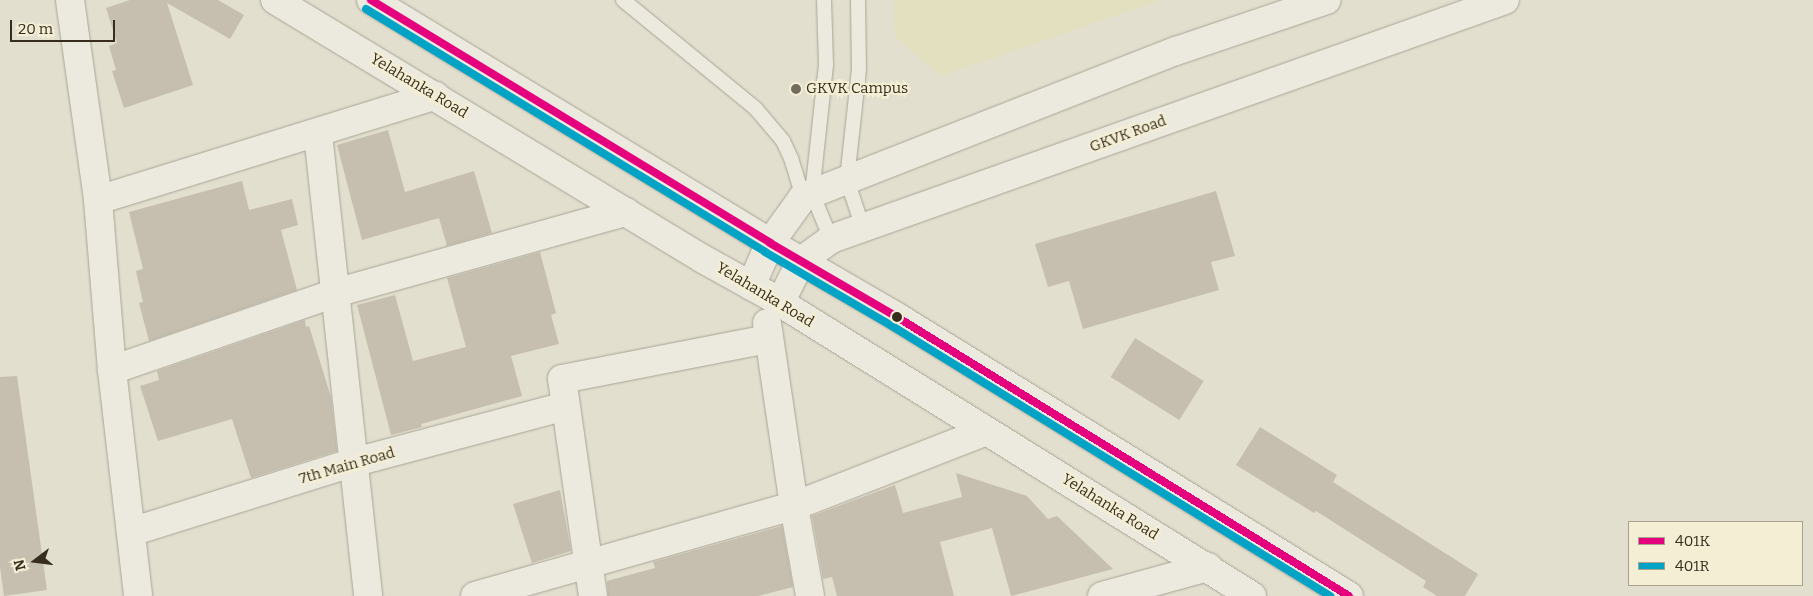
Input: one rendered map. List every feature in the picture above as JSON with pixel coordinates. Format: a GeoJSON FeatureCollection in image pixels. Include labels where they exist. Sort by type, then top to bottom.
{"type":"FeatureCollection","features":[{"type":"Feature","properties":{"kind":"street"},"geometry":{"type":"LineString","coordinates":[[70,0],[98,200],[112,370],[138,596]]}},
{"type":"Feature","properties":{"kind":"street","name":"Yelahanka Road"},"geometry":{"type":"LineString","coordinates":[[276,0],[751,286],[771,322],[986,431],[1208,567],[1249,595]]}},
{"type":"Feature","properties":{"kind":"street"},"geometry":{"type":"LineString","coordinates":[[371,0],[770,243],[898,317],[1349,596]]}},
{"type":"Feature","properties":{"kind":"street"},"geometry":{"type":"LineString","coordinates":[[751,286],[770,243],[807,195],[1176,51],[1327,0]]}},
{"type":"Feature","properties":{"kind":"street","name":"GKVK Road"},"geometry":{"type":"LineString","coordinates":[[771,322],[801,261],[831,239],[1505,0]]}},
{"type":"Feature","properties":{"kind":"street"},"geometry":{"type":"LineString","coordinates":[[98,200],[318,134],[435,96]]}},
{"type":"Feature","properties":{"kind":"street"},"geometry":{"type":"LineString","coordinates":[[318,134],[368,596]]}},
{"type":"Feature","properties":{"kind":"street"},"geometry":{"type":"LineString","coordinates":[[112,370],[335,293],[626,212]]}},
{"type":"Feature","properties":{"kind":"street"},"geometry":{"type":"LineString","coordinates":[[593,596],[562,379],[771,322],[794,506],[810,596]]}},
{"type":"Feature","properties":{"kind":"street","name":"7th Main Road"},"geometry":{"type":"LineString","coordinates":[[131,532],[355,462],[565,406]]}},
{"type":"Feature","properties":{"kind":"street"},"geometry":{"type":"LineString","coordinates":[[475,596],[794,506],[986,431]]}},
{"type":"Feature","properties":{"kind":"street"},"geometry":{"type":"LineString","coordinates":[[1102,596],[1208,567]]}},
{"type":"Feature","properties":{"kind":"lane"},"geometry":{"type":"LineString","coordinates":[[623,0],[756,109],[783,141],[807,195],[831,239]]}},
{"type":"Feature","properties":{"kind":"lane"},"geometry":{"type":"LineString","coordinates":[[807,195],[826,65],[824,0]]}},
{"type":"Feature","properties":{"kind":"lane"},"geometry":{"type":"LineString","coordinates":[[858,0],[859,69],[848,180],[863,228]]}},
{"type":"Feature","properties":{"kind":"shaded area"},"geometry":{"type":"Polygon","coordinates":[[[894,0],[1161,0],[941,76],[895,37],[894,0]]]}},
{"type":"Feature","properties":{"kind":"building"},"geometry":{"type":"Polygon","coordinates":[[[130,0],[218,0],[244,15],[230,39],[167,3],[193,85],[124,108],[112,71],[116,70],[109,46],[117,43],[106,8],[130,0]]]}},
{"type":"Feature","properties":{"kind":"building"},"geometry":{"type":"Polygon","coordinates":[[[388,130],[405,192],[474,171],[492,233],[447,246],[439,218],[362,240],[337,145],[388,130]]]}},
{"type":"Feature","properties":{"kind":"building"},"geometry":{"type":"Polygon","coordinates":[[[242,181],[249,210],[292,199],[298,225],[281,230],[297,290],[149,341],[139,303],[143,302],[136,271],[143,269],[129,212],[242,181]]]}},
{"type":"Feature","properties":{"kind":"building"},"geometry":{"type":"Polygon","coordinates":[[[1216,191],[1235,256],[1211,262],[1219,290],[1083,329],[1069,281],[1048,287],[1035,244],[1216,191]]]}},
{"type":"Feature","properties":{"kind":"building"},"geometry":{"type":"Polygon","coordinates":[[[540,252],[556,313],[551,315],[559,344],[511,356],[522,396],[421,424],[422,427],[391,435],[357,305],[395,295],[413,361],[466,347],[447,278],[540,252]]]}},
{"type":"Feature","properties":{"kind":"building"},"geometry":{"type":"Polygon","coordinates":[[[305,320],[306,327],[309,326],[331,397],[337,451],[251,478],[232,419],[158,441],[140,386],[159,380],[157,371],[305,320]]]}},
{"type":"Feature","properties":{"kind":"building"},"geometry":{"type":"Polygon","coordinates":[[[1135,338],[1204,381],[1179,420],[1111,377],[1135,338]]]}},
{"type":"Feature","properties":{"kind":"building"},"geometry":{"type":"Polygon","coordinates":[[[17,376],[47,590],[4,596],[0,567],[0,377],[17,376]]]}},
{"type":"Feature","properties":{"kind":"building"},"geometry":{"type":"Polygon","coordinates":[[[1260,427],[1337,475],[1333,482],[1478,574],[1465,596],[1437,596],[1423,587],[1426,581],[1316,511],[1314,513],[1236,465],[1260,427]]]}},
{"type":"Feature","properties":{"kind":"building"},"geometry":{"type":"Polygon","coordinates":[[[956,473],[1027,496],[1048,519],[1057,516],[1113,569],[1011,596],[992,528],[940,542],[954,596],[837,596],[832,577],[823,579],[812,516],[895,485],[903,513],[962,497],[956,473]]]}},
{"type":"Feature","properties":{"kind":"building"},"geometry":{"type":"Polygon","coordinates":[[[560,490],[571,551],[532,563],[513,504],[560,490]]]}},
{"type":"Feature","properties":{"kind":"building"},"geometry":{"type":"Polygon","coordinates":[[[782,526],[793,587],[758,596],[608,596],[607,581],[655,568],[653,562],[782,526]]]}},
{"type":"Feature","properties":{"kind":"transit line","name":"401K"},"geometry":{"type":"LineString","coordinates":[[371,0],[770,243],[897,317],[1349,596]]}},
{"type":"Feature","properties":{"kind":"transit line","name":"401R"},"geometry":{"type":"LineString","coordinates":[[366,9],[765,252],[892,326],[1330,596]]}},
{"type":"Feature","properties":{"kind":"place","name":"GKVK Campus"},"geometry":{"type":"Point","coordinates":[796,89]}}]}
